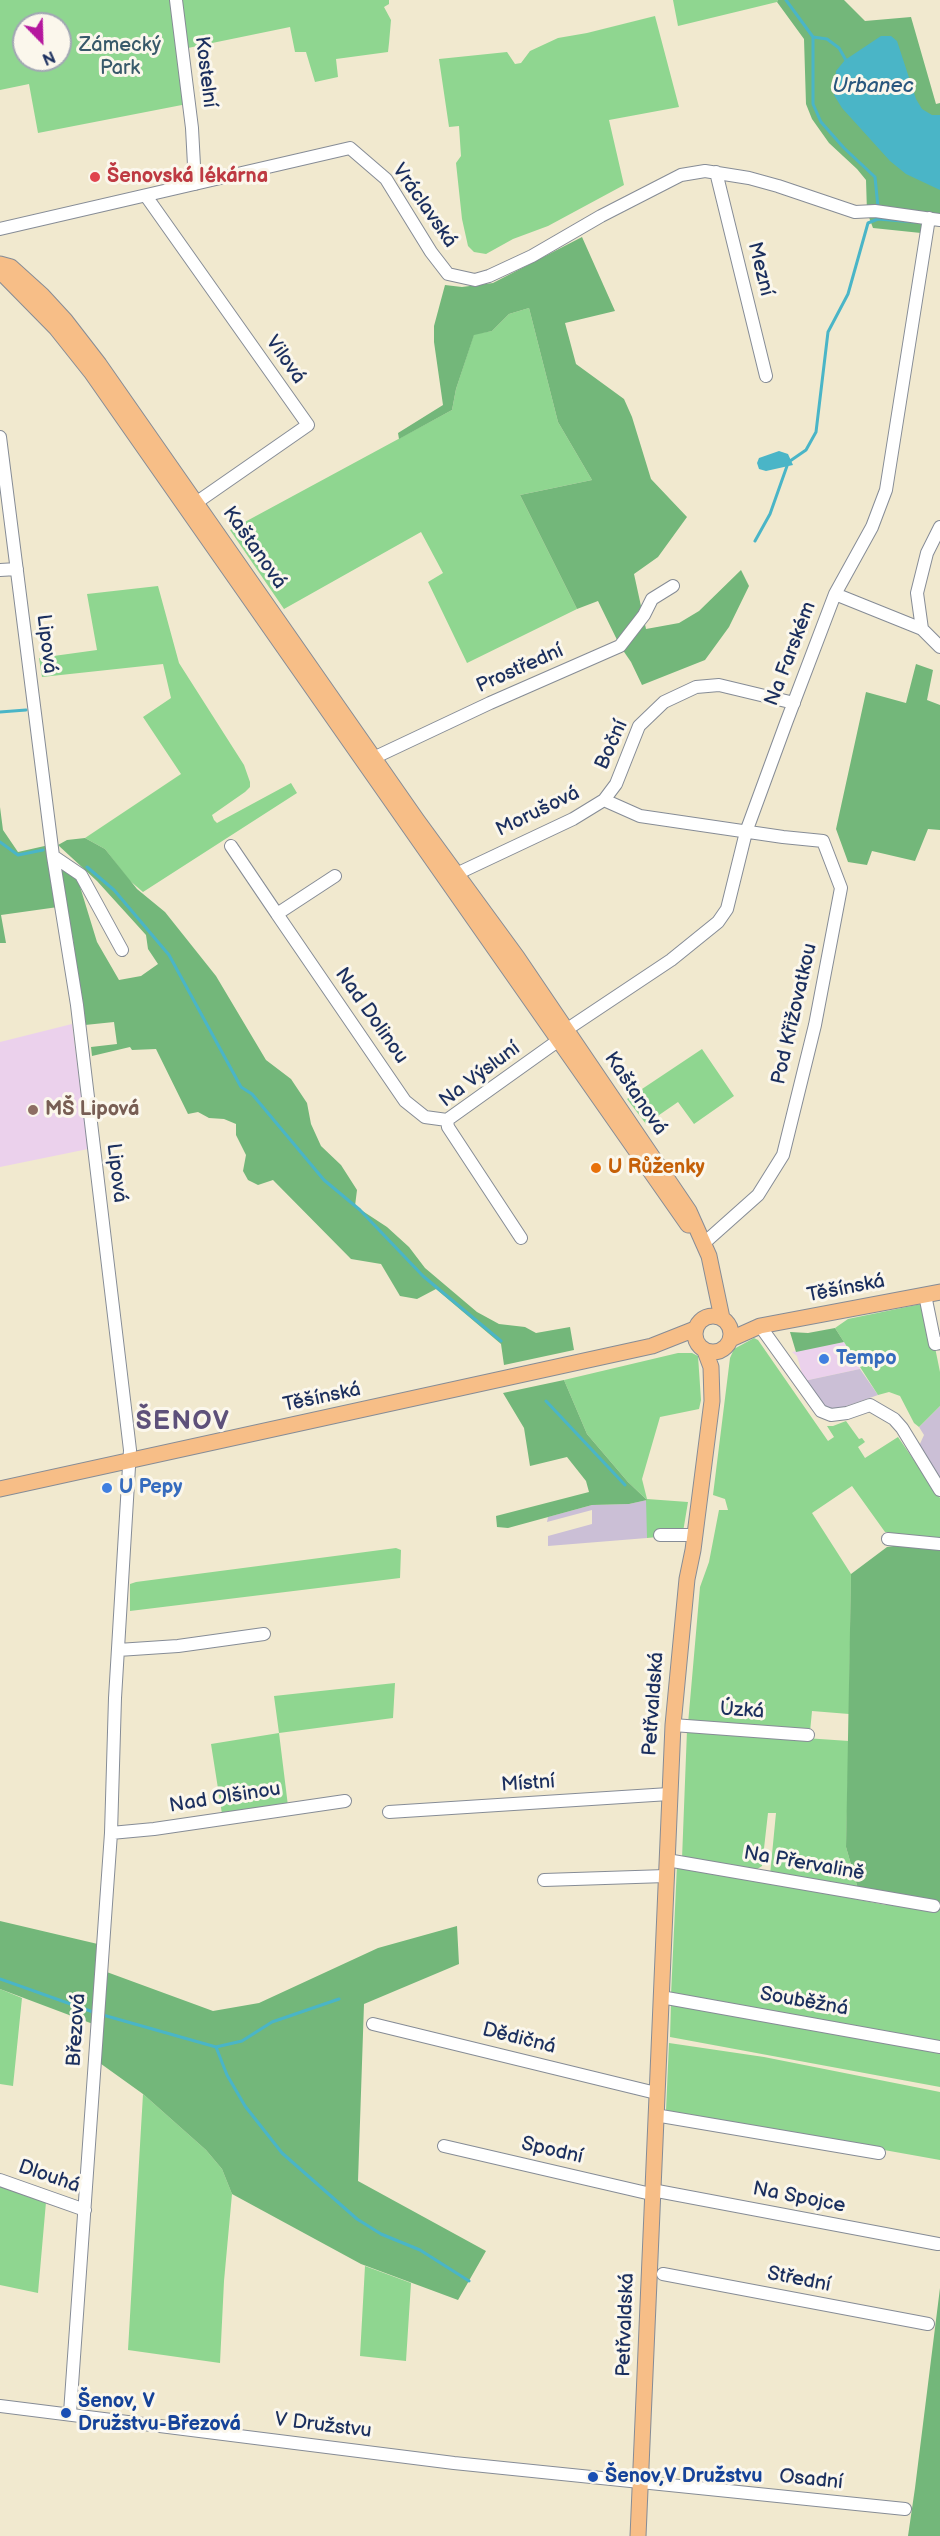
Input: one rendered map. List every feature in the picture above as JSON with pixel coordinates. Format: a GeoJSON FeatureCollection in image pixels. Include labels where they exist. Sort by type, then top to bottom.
{"type":"FeatureCollection","features":[{"type":"Feature","properties":{"kind":"main road","name":"Kaštanová"},"geometry":{"type":"LineString","coordinates":[[0,264],[11,267],[65,320],[450,877],[482,907],[563,1035],[676,1190],[689,1211],[709,1256],[726,1333]]}},
{"type":"Feature","properties":{"kind":"main road","name":"Kaštanová"},"geometry":{"type":"LineString","coordinates":[[0,272],[49,320],[192,506]]}},
{"type":"Feature","properties":{"kind":"main road"},"geometry":{"type":"LineString","coordinates":[[699,1323],[715,1284]]}},
{"type":"Feature","properties":{"kind":"main road","name":"Těšínská"},"geometry":{"type":"LineString","coordinates":[[652,1346],[701,1348],[715,1353],[726,1333],[940,1292]]}},
{"type":"Feature","properties":{"kind":"main road"},"geometry":{"type":"LineString","coordinates":[[699,1323],[713,1316],[726,1333]]}},
{"type":"Feature","properties":{"kind":"main road","name":"Těšínská"},"geometry":{"type":"LineString","coordinates":[[0,1489],[652,1346],[699,1323]]}},
{"type":"Feature","properties":{"kind":"main road","name":"Petřvaldská"},"geometry":{"type":"LineString","coordinates":[[699,1323],[701,1348],[711,1367],[712,1401]]}},
{"type":"Feature","properties":{"kind":"main road","name":"Petřvaldská"},"geometry":{"type":"LineString","coordinates":[[638,2536],[673,1725],[687,1579],[695,1535],[712,1401],[726,1333]]}},
{"type":"Feature","properties":{"kind":"street","name":"Kostelní"},"geometry":{"type":"LineString","coordinates":[[176,0],[192,128],[195,184]]}},
{"type":"Feature","properties":{"kind":"street","name":"Vráclavská"},"geometry":{"type":"LineString","coordinates":[[0,229],[351,148],[386,179],[431,252],[448,274],[475,280],[532,256],[601,216],[681,175],[716,172],[778,186],[855,212],[878,211],[931,224],[940,236]]}},
{"type":"Feature","properties":{"kind":"street","name":"Mezní"},"geometry":{"type":"LineString","coordinates":[[716,172],[766,376]]}},
{"type":"Feature","properties":{"kind":"street","name":"Vilová"},"geometry":{"type":"LineString","coordinates":[[146,196],[308,426],[192,506]]}},
{"type":"Feature","properties":{"kind":"street","name":"Na Farském"},"geometry":{"type":"LineString","coordinates":[[563,1035],[671,960],[718,922],[727,909],[746,832],[835,594],[872,527],[886,490],[931,224]]}},
{"type":"Feature","properties":{"kind":"street","name":"Lipová"},"geometry":{"type":"LineString","coordinates":[[0,437],[52,856],[77,1005],[130,1461]]}},
{"type":"Feature","properties":{"kind":"street"},"geometry":{"type":"LineString","coordinates":[[922,629],[917,593],[927,553],[940,527]]}},
{"type":"Feature","properties":{"kind":"street"},"geometry":{"type":"LineString","coordinates":[[0,570],[17,569]]}},
{"type":"Feature","properties":{"kind":"street","name":"Prostřední"},"geometry":{"type":"LineString","coordinates":[[368,760],[620,646],[644,615],[652,599],[673,586]]}},
{"type":"Feature","properties":{"kind":"street"},"geometry":{"type":"LineString","coordinates":[[835,594],[922,629],[940,647]]}},
{"type":"Feature","properties":{"kind":"street","name":"Boční"},"geometry":{"type":"LineString","coordinates":[[604,800],[616,784],[639,726],[664,702],[696,687],[718,685],[794,703]]}},
{"type":"Feature","properties":{"kind":"street","name":"Morušová"},"geometry":{"type":"LineString","coordinates":[[450,877],[573,819],[604,800],[640,816],[746,832]]}},
{"type":"Feature","properties":{"kind":"street","name":"Pod Křižovatkou"},"geometry":{"type":"LineString","coordinates":[[703,1244],[758,1195],[783,1155],[815,1025],[841,888],[823,841],[746,832]]}},
{"type":"Feature","properties":{"kind":"street","name":"Nad Dolinou"},"geometry":{"type":"LineString","coordinates":[[231,846],[405,1101],[425,1117],[447,1120]]}},
{"type":"Feature","properties":{"kind":"street"},"geometry":{"type":"LineString","coordinates":[[52,856],[81,875],[122,950]]}},
{"type":"Feature","properties":{"kind":"street"},"geometry":{"type":"LineString","coordinates":[[277,914],[335,876]]}},
{"type":"Feature","properties":{"kind":"street","name":"Na Výsluní"},"geometry":{"type":"LineString","coordinates":[[520,1238],[447,1127],[447,1120],[563,1035]]}},
{"type":"Feature","properties":{"kind":"street"},"geometry":{"type":"LineString","coordinates":[[924,1295],[935,1344],[940,1343]]}},
{"type":"Feature","properties":{"kind":"street"},"geometry":{"type":"LineString","coordinates":[[760,1326],[820,1411],[831,1414],[847,1413],[870,1405],[894,1419],[902,1428],[940,1490]]}},
{"type":"Feature","properties":{"kind":"street","name":"Březová"},"geometry":{"type":"LineString","coordinates":[[70,2413],[111,1833],[118,1650],[130,1461]]}},
{"type":"Feature","properties":{"kind":"street"},"geometry":{"type":"LineString","coordinates":[[660,1535],[695,1535]]}},
{"type":"Feature","properties":{"kind":"street"},"geometry":{"type":"LineString","coordinates":[[888,1539],[940,1544]]}},
{"type":"Feature","properties":{"kind":"street"},"geometry":{"type":"LineString","coordinates":[[118,1650],[178,1646],[264,1634]]}},
{"type":"Feature","properties":{"kind":"street","name":"Úzká"},"geometry":{"type":"LineString","coordinates":[[673,1725],[808,1735]]}},
{"type":"Feature","properties":{"kind":"street","name":"Místní"},"geometry":{"type":"LineString","coordinates":[[389,1812],[669,1794]]}},
{"type":"Feature","properties":{"kind":"street","name":"Nad Olšinou"},"geometry":{"type":"LineString","coordinates":[[111,1833],[154,1829],[345,1801]]}},
{"type":"Feature","properties":{"kind":"street","name":"Na Přervalině"},"geometry":{"type":"LineString","coordinates":[[667,1860],[934,1906]]}},
{"type":"Feature","properties":{"kind":"street"},"geometry":{"type":"LineString","coordinates":[[544,1880],[666,1876]]}},
{"type":"Feature","properties":{"kind":"street","name":"Souběžná"},"geometry":{"type":"LineString","coordinates":[[661,1997],[940,2047]]}},
{"type":"Feature","properties":{"kind":"street","name":"Dědičná"},"geometry":{"type":"LineString","coordinates":[[373,2024],[656,2093]]}},
{"type":"Feature","properties":{"kind":"street"},"geometry":{"type":"LineString","coordinates":[[655,2115],[879,2154]]}},
{"type":"Feature","properties":{"kind":"street","name":"Spodní"},"geometry":{"type":"LineString","coordinates":[[444,2146],[652,2192]]}},
{"type":"Feature","properties":{"kind":"street","name":"Dlouhá"},"geometry":{"type":"LineString","coordinates":[[0,2180],[86,2210]]}},
{"type":"Feature","properties":{"kind":"street","name":"Na Spojce"},"geometry":{"type":"LineString","coordinates":[[652,2192],[938,2244]]}},
{"type":"Feature","properties":{"kind":"street","name":"Střední"},"geometry":{"type":"LineString","coordinates":[[663,2274],[928,2324]]}},
{"type":"Feature","properties":{"kind":"street","name":"V Družstvu"},"geometry":{"type":"LineString","coordinates":[[0,2406],[454,2463],[641,2481]]}},
{"type":"Feature","properties":{"kind":"street","name":"Osadní"},"geometry":{"type":"LineString","coordinates":[[641,2481],[905,2509]]}},
{"type":"Feature","properties":{"kind":"shaded area"},"geometry":{"type":"Polygon","coordinates":[[[72,1024],[88,1149],[0,1167],[0,1042],[72,1024]]]}},
{"type":"Feature","properties":{"kind":"shaded area"},"geometry":{"type":"Polygon","coordinates":[[[844,1342],[860,1369],[804,1381],[797,1356],[792,1352],[844,1342]]]}},
{"type":"Feature","properties":{"kind":"shaded area"},"geometry":{"type":"Polygon","coordinates":[[[860,1369],[878,1395],[835,1410],[825,1407],[804,1381],[860,1369]]]}},
{"type":"Feature","properties":{"kind":"shaded area"},"geometry":{"type":"Polygon","coordinates":[[[940,1406],[940,1477],[919,1446],[924,1435],[919,1427],[940,1406]]]}},
{"type":"Feature","properties":{"kind":"shaded area"},"geometry":{"type":"Polygon","coordinates":[[[647,1500],[647,1538],[548,1546],[548,1536],[592,1524],[592,1510],[547,1522],[548,1517],[592,1505],[629,1504],[647,1500]]]}},
{"type":"Feature","properties":{"kind":"green space","name":"Zámecký Park"},"geometry":{"type":"Polygon","coordinates":[[[0,0],[389,0],[389,4],[384,7],[391,20],[388,52],[336,59],[338,77],[315,82],[306,52],[295,52],[290,27],[183,49],[187,104],[38,133],[29,84],[0,90],[0,0]]]}},
{"type":"Feature","properties":{"kind":"green space"},"geometry":{"type":"Polygon","coordinates":[[[673,0],[778,0],[678,26],[673,0]]]}},
{"type":"Feature","properties":{"kind":"green space"},"geometry":{"type":"Polygon","coordinates":[[[778,0],[844,0],[865,21],[911,17],[936,104],[940,103],[940,219],[922,217],[921,233],[873,228],[867,212],[866,180],[829,143],[812,119],[806,104],[804,39],[777,2],[778,0]]]}},
{"type":"Feature","properties":{"kind":"green space"},"geometry":{"type":"Polygon","coordinates":[[[655,16],[679,107],[609,120],[624,185],[548,226],[513,239],[486,254],[474,252],[468,246],[462,219],[456,163],[461,156],[459,126],[449,127],[439,59],[507,52],[515,64],[521,63],[530,51],[558,38],[655,16]]]}},
{"type":"Feature","properties":{"kind":"green space"},"geometry":{"type":"Polygon","coordinates":[[[582,237],[615,311],[565,323],[576,364],[624,399],[632,417],[651,479],[687,517],[658,557],[634,574],[646,629],[679,623],[699,611],[741,570],[749,586],[729,627],[705,660],[642,685],[598,601],[577,609],[520,495],[592,480],[558,422],[529,308],[509,314],[492,331],[474,335],[456,389],[452,410],[399,439],[398,433],[443,405],[434,342],[434,326],[445,285],[462,287],[493,283],[582,237]]]}},
{"type":"Feature","properties":{"kind":"green space"},"geometry":{"type":"Polygon","coordinates":[[[529,308],[558,422],[592,480],[520,495],[577,609],[467,663],[428,582],[443,573],[421,532],[284,609],[230,530],[452,410],[456,389],[474,334],[492,331],[509,314],[529,308]]]}},
{"type":"Feature","properties":{"kind":"green space"},"geometry":{"type":"Polygon","coordinates":[[[158,586],[179,663],[244,765],[250,782],[250,787],[245,792],[212,815],[214,820],[217,823],[291,783],[297,793],[143,892],[129,880],[105,849],[85,838],[181,774],[143,717],[171,698],[163,664],[42,677],[39,658],[97,650],[87,594],[158,586]]]}},
{"type":"Feature","properties":{"kind":"green space"},"geometry":{"type":"Polygon","coordinates":[[[916,664],[933,670],[927,700],[940,705],[940,830],[928,829],[915,861],[872,851],[867,865],[848,862],[836,829],[866,692],[906,703],[916,664]]]}},
{"type":"Feature","properties":{"kind":"green space"},"geometry":{"type":"Polygon","coordinates":[[[0,807],[3,830],[18,852],[49,845],[58,907],[1,915],[6,943],[0,943],[0,807]]]}},
{"type":"Feature","properties":{"kind":"green space"},"geometry":{"type":"Polygon","coordinates":[[[85,838],[105,849],[137,889],[165,912],[216,976],[266,1060],[291,1079],[307,1103],[311,1124],[321,1146],[341,1165],[357,1190],[355,1206],[387,1227],[409,1247],[425,1268],[477,1312],[499,1324],[525,1327],[536,1333],[570,1327],[574,1350],[504,1365],[501,1344],[436,1289],[417,1299],[400,1296],[381,1264],[351,1259],[273,1180],[258,1185],[248,1180],[243,1171],[246,1155],[236,1135],[236,1124],[224,1119],[209,1118],[198,1112],[188,1114],[156,1049],[132,1050],[130,1047],[92,1056],[91,1047],[117,1044],[114,1022],[85,1025],[73,939],[59,864],[78,880],[97,942],[119,980],[141,976],[158,964],[148,949],[146,935],[97,881],[58,845],[67,840],[85,838]]]}},
{"type":"Feature","properties":{"kind":"green space"},"geometry":{"type":"Polygon","coordinates":[[[702,1049],[734,1096],[694,1124],[678,1102],[646,1124],[627,1099],[702,1049]]]}},
{"type":"Feature","properties":{"kind":"green space"},"geometry":{"type":"Polygon","coordinates":[[[926,1303],[940,1372],[940,1406],[919,1427],[914,1423],[900,1396],[889,1392],[878,1395],[835,1328],[848,1319],[926,1303]]]}},
{"type":"Feature","properties":{"kind":"green space"},"geometry":{"type":"Polygon","coordinates":[[[835,1328],[844,1342],[796,1352],[790,1332],[808,1333],[835,1328]]]}},
{"type":"Feature","properties":{"kind":"green space"},"geometry":{"type":"Polygon","coordinates":[[[754,1338],[758,1340],[828,1441],[834,1437],[827,1426],[846,1421],[859,1439],[862,1438],[865,1442],[858,1447],[865,1458],[898,1437],[940,1498],[940,1540],[885,1532],[852,1486],[812,1513],[851,1574],[849,1714],[812,1711],[810,1732],[688,1724],[700,1587],[709,1562],[719,1510],[728,1510],[725,1499],[713,1495],[730,1358],[734,1349],[754,1338]]]}},
{"type":"Feature","properties":{"kind":"green space"},"geometry":{"type":"Polygon","coordinates":[[[678,1353],[692,1353],[698,1356],[701,1400],[699,1409],[660,1417],[642,1479],[647,1499],[688,1502],[682,1538],[667,1536],[647,1538],[646,1499],[628,1482],[587,1434],[564,1380],[678,1353]]]}},
{"type":"Feature","properties":{"kind":"green space"},"geometry":{"type":"Polygon","coordinates":[[[564,1380],[587,1434],[628,1482],[647,1500],[629,1504],[592,1505],[508,1528],[497,1527],[496,1516],[589,1492],[586,1481],[567,1457],[530,1466],[524,1428],[503,1393],[564,1380]]]}},
{"type":"Feature","properties":{"kind":"green space"},"geometry":{"type":"Polygon","coordinates":[[[906,1544],[940,1548],[940,1902],[858,1889],[846,1847],[851,1574],[887,1547],[906,1544]]]}},
{"type":"Feature","properties":{"kind":"green space"},"geometry":{"type":"Polygon","coordinates":[[[396,1548],[401,1550],[400,1578],[130,1611],[130,1584],[136,1582],[396,1548]]]}},
{"type":"Feature","properties":{"kind":"green space"},"geometry":{"type":"Polygon","coordinates":[[[395,1683],[393,1718],[279,1733],[274,1696],[395,1683]]]}},
{"type":"Feature","properties":{"kind":"green space"},"geometry":{"type":"Polygon","coordinates":[[[687,1730],[849,1741],[846,1847],[858,1889],[770,1875],[776,1813],[768,1813],[762,1866],[754,1871],[682,1859],[687,1730]]]}},
{"type":"Feature","properties":{"kind":"green space"},"geometry":{"type":"Polygon","coordinates":[[[279,1733],[288,1806],[222,1814],[211,1744],[279,1733]]]}},
{"type":"Feature","properties":{"kind":"green space"},"geometry":{"type":"Polygon","coordinates":[[[677,1865],[886,1905],[892,1905],[894,1901],[940,1908],[940,2044],[671,1995],[677,1865]]]}},
{"type":"Feature","properties":{"kind":"green space"},"geometry":{"type":"Polygon","coordinates":[[[0,1921],[102,1945],[93,2024],[0,1989],[0,1921]]]}},
{"type":"Feature","properties":{"kind":"green space"},"geometry":{"type":"Polygon","coordinates":[[[457,1926],[459,1964],[364,2004],[358,2181],[486,2251],[458,2300],[361,2264],[232,2194],[222,2169],[206,2150],[143,2094],[97,2061],[104,1971],[213,2011],[259,2003],[378,1948],[457,1926]]]}},
{"type":"Feature","properties":{"kind":"green space"},"geometry":{"type":"Polygon","coordinates":[[[0,1989],[22,1998],[13,2086],[0,2084],[0,1989]]]}},
{"type":"Feature","properties":{"kind":"green space"},"geometry":{"type":"Polygon","coordinates":[[[671,2003],[940,2052],[940,2087],[670,2037],[671,2003]]]}},
{"type":"Feature","properties":{"kind":"green space"},"geometry":{"type":"Polygon","coordinates":[[[669,2043],[764,2057],[940,2092],[940,2160],[666,2111],[669,2043]]]}},
{"type":"Feature","properties":{"kind":"green space"},"geometry":{"type":"Polygon","coordinates":[[[143,2094],[206,2150],[222,2169],[232,2194],[224,2281],[220,2363],[128,2350],[143,2094]]]}},
{"type":"Feature","properties":{"kind":"green space"},"geometry":{"type":"Polygon","coordinates":[[[0,2184],[46,2202],[38,2293],[0,2285],[0,2184]]]}},
{"type":"Feature","properties":{"kind":"green space"},"geometry":{"type":"Polygon","coordinates":[[[365,2266],[411,2283],[406,2361],[360,2356],[365,2266]]]}},
{"type":"Feature","properties":{"kind":"green space"},"geometry":{"type":"Polygon","coordinates":[[[940,2288],[940,2536],[908,2536],[915,2488],[940,2288]]]}},
{"type":"Feature","properties":{"kind":"water","name":"Urbanec"},"geometry":{"type":"Polygon","coordinates":[[[881,36],[891,36],[897,41],[916,99],[922,109],[932,115],[940,115],[940,190],[906,174],[890,161],[842,108],[834,95],[836,71],[845,60],[881,36]]]}},
{"type":"Feature","properties":{"kind":"water"},"geometry":{"type":"Polygon","coordinates":[[[779,451],[788,454],[793,465],[766,471],[759,469],[757,463],[759,458],[779,451]]]}},
{"type":"Feature","properties":{"kind":"waterway"},"geometry":{"type":"LineString","coordinates":[[786,0],[813,37],[813,104],[821,122],[844,148],[875,177],[878,207]]}},
{"type":"Feature","properties":{"kind":"waterway"},"geometry":{"type":"LineString","coordinates":[[813,37],[827,39],[839,48],[847,62]]}},
{"type":"Feature","properties":{"kind":"waterway"},"geometry":{"type":"LineString","coordinates":[[878,217],[878,219],[914,222]]}},
{"type":"Feature","properties":{"kind":"waterway"},"geometry":{"type":"LineString","coordinates":[[790,461],[806,450],[816,432],[828,332],[848,294],[868,223],[878,219]]}},
{"type":"Feature","properties":{"kind":"waterway"},"geometry":{"type":"LineString","coordinates":[[755,541],[770,514],[787,466]]}},
{"type":"Feature","properties":{"kind":"waterway"},"geometry":{"type":"LineString","coordinates":[[0,712],[26,710]]}},
{"type":"Feature","properties":{"kind":"waterway"},"geometry":{"type":"LineString","coordinates":[[0,842],[18,855],[43,850]]}},
{"type":"Feature","properties":{"kind":"waterway"},"geometry":{"type":"LineString","coordinates":[[87,867],[114,890],[169,955],[241,1087],[252,1094],[324,1180],[360,1210],[423,1276],[501,1341]]}},
{"type":"Feature","properties":{"kind":"waterway"},"geometry":{"type":"LineString","coordinates":[[546,1401],[625,1485]]}},
{"type":"Feature","properties":{"kind":"waterway"},"geometry":{"type":"LineString","coordinates":[[0,1979],[93,2012]]}},
{"type":"Feature","properties":{"kind":"waterway"},"geometry":{"type":"LineString","coordinates":[[216,2047],[242,2041],[272,2022],[339,1999]]}},
{"type":"Feature","properties":{"kind":"waterway"},"geometry":{"type":"LineString","coordinates":[[103,2015],[216,2047],[227,2075],[245,2106],[282,2153],[357,2219],[381,2234],[420,2250],[469,2281]]}},
{"type":"Feature","properties":{"kind":"place","name":"Šenovská lékárna"},"geometry":{"type":"Point","coordinates":[95,177]}},
{"type":"Feature","properties":{"kind":"place","name":"MŠ Lipová"},"geometry":{"type":"Point","coordinates":[33,1110]}},
{"type":"Feature","properties":{"kind":"place","name":"U Růženky"},"geometry":{"type":"Point","coordinates":[596,1168]}},
{"type":"Feature","properties":{"kind":"place","name":"Tempo"},"geometry":{"type":"Point","coordinates":[824,1359]}},
{"type":"Feature","properties":{"kind":"place","name":"U Pepy"},"geometry":{"type":"Point","coordinates":[107,1488]}},
{"type":"Feature","properties":{"kind":"place","name":"Šenov, V Družstvu-Březová"},"geometry":{"type":"Point","coordinates":[66,2413]}},
{"type":"Feature","properties":{"kind":"place","name":"Šenov,V Družstvu"},"geometry":{"type":"Point","coordinates":[593,2477]}},
{"type":"Feature","properties":{"kind":"district","name":"ŠENOV"},"geometry":{"type":"Point","coordinates":[183,1422]}}]}
